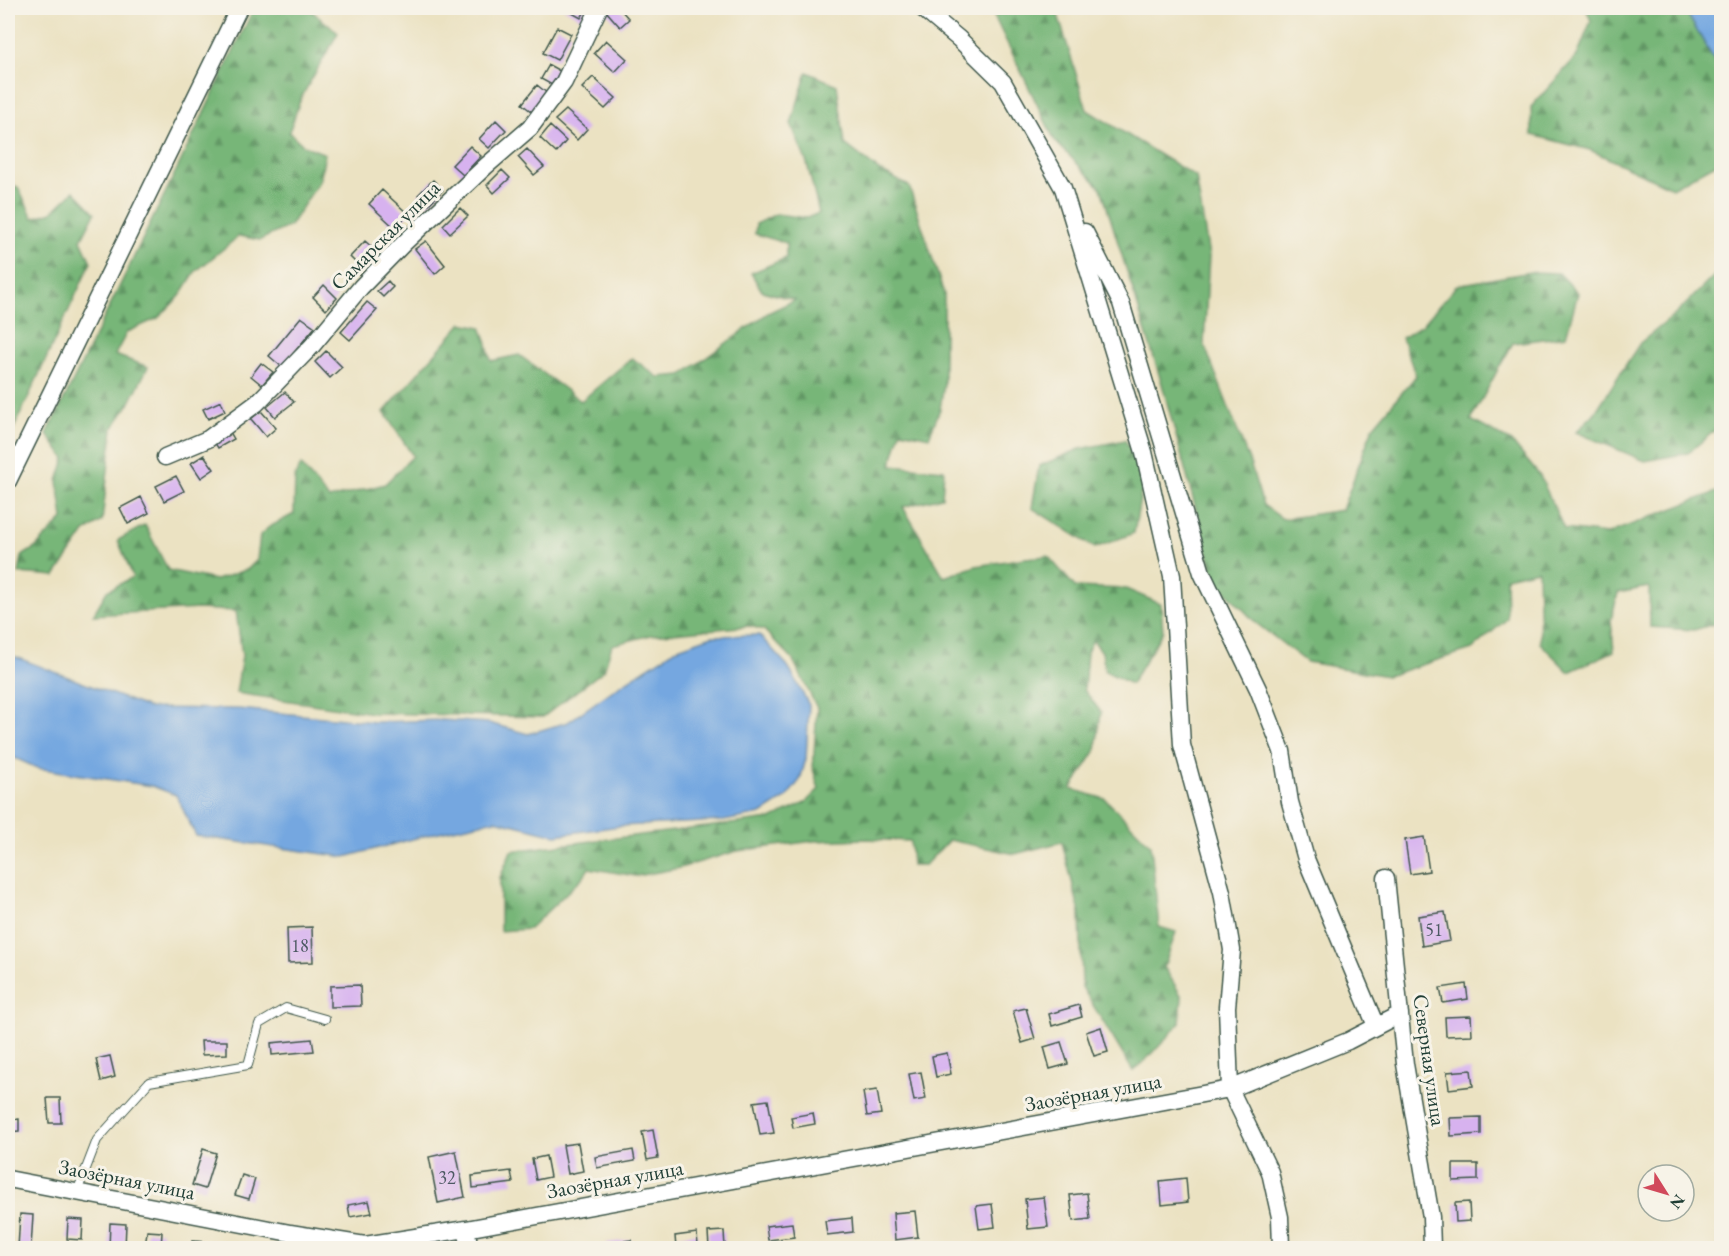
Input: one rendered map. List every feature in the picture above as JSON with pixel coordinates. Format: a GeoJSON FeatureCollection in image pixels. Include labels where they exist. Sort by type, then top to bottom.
{"type":"FeatureCollection","features":[{"type":"Feature","properties":{"kind":"street"},"geometry":{"type":"LineString","coordinates":[[8,481],[238,8]]}},
{"type":"Feature","properties":{"kind":"street","name":"Самарская улица"},"geometry":{"type":"LineString","coordinates":[[165,457],[208,439],[257,403],[312,346],[361,287],[486,166],[530,128],[564,82],[599,8]]}},
{"type":"Feature","properties":{"kind":"street"},"geometry":{"type":"LineString","coordinates":[[922,8],[959,39],[1003,82],[1063,188],[1121,303],[1202,573],[1258,689],[1282,751],[1290,802],[1306,859],[1376,1026]]}},
{"type":"Feature","properties":{"kind":"street"},"geometry":{"type":"LineString","coordinates":[[1063,188],[1144,452],[1172,576],[1182,745],[1222,892],[1232,950],[1227,1007],[1230,1089],[1270,1172],[1280,1217],[1281,1248]]}},
{"type":"Feature","properties":{"kind":"street","name":"Северная улица"},"geometry":{"type":"LineString","coordinates":[[1386,878],[1405,1064],[1431,1217],[1432,1248]]}},
{"type":"Feature","properties":{"kind":"street","name":"Заозёрная улица"},"geometry":{"type":"LineString","coordinates":[[8,1179],[290,1233],[365,1245],[466,1229],[1230,1089],[1348,1041],[1400,1014]]}},
{"type":"Feature","properties":{"kind":"street"},"geometry":{"type":"LineString","coordinates":[[466,1229],[470,1248]]}},
{"type":"Feature","properties":{"kind":"lane"},"geometry":{"type":"LineString","coordinates":[[77,1192],[97,1140],[149,1082],[248,1065],[259,1024],[286,1008],[325,1018]]}},
{"type":"Feature","properties":{"kind":"green space"},"geometry":{"type":"Polygon","coordinates":[[[254,8],[308,8],[338,33],[301,98],[289,132],[303,145],[325,154],[320,180],[290,226],[260,240],[239,236],[195,272],[180,296],[158,318],[127,332],[115,355],[148,367],[129,404],[113,428],[102,521],[85,532],[55,576],[19,573],[22,556],[35,548],[63,519],[58,481],[65,459],[47,434],[254,8]]]}},
{"type":"Feature","properties":{"kind":"green space"},"geometry":{"type":"Polygon","coordinates":[[[1056,8],[1087,110],[1196,177],[1209,256],[1204,344],[1250,463],[1263,505],[1283,519],[1342,510],[1373,427],[1416,376],[1402,338],[1423,324],[1457,285],[1531,272],[1559,273],[1578,293],[1566,336],[1513,343],[1471,420],[1512,442],[1540,476],[1564,529],[1607,534],[1721,490],[1721,622],[1694,630],[1650,627],[1649,587],[1618,593],[1611,620],[1614,651],[1569,672],[1540,643],[1538,570],[1506,577],[1507,619],[1472,649],[1387,676],[1307,662],[1256,623],[1215,580],[1162,384],[1101,188],[1055,141],[993,14],[1056,8]]]}},
{"type":"Feature","properties":{"kind":"green space"},"geometry":{"type":"Polygon","coordinates":[[[1586,8],[1684,8],[1721,72],[1721,161],[1672,188],[1590,150],[1532,135],[1531,107],[1577,56],[1591,21],[1586,8]]]}},
{"type":"Feature","properties":{"kind":"green space"},"geometry":{"type":"Polygon","coordinates":[[[807,72],[837,85],[845,144],[880,171],[909,186],[944,294],[944,384],[940,409],[929,437],[901,431],[891,465],[944,470],[942,497],[903,507],[944,577],[976,566],[1048,556],[1075,587],[1126,589],[1161,604],[1163,631],[1131,684],[1105,671],[1102,652],[1093,640],[1087,652],[1084,690],[1101,712],[1096,750],[1071,789],[1105,799],[1151,845],[1159,927],[1176,932],[1164,967],[1182,997],[1180,1023],[1133,1071],[1082,987],[1080,913],[1062,842],[1015,854],[949,840],[925,865],[912,865],[910,841],[866,839],[814,841],[737,851],[680,868],[636,876],[589,868],[583,877],[529,929],[500,931],[500,878],[511,851],[771,819],[805,803],[819,789],[813,769],[817,708],[793,660],[764,630],[750,626],[651,635],[612,645],[604,670],[543,717],[373,713],[236,693],[242,656],[236,611],[198,609],[93,615],[107,591],[133,577],[118,540],[145,525],[168,570],[216,580],[248,569],[257,560],[260,535],[269,527],[294,514],[295,476],[301,465],[329,499],[385,484],[413,456],[384,412],[462,323],[481,327],[491,361],[519,355],[581,401],[632,358],[658,377],[682,375],[768,313],[795,300],[762,291],[751,273],[786,258],[786,243],[755,234],[756,224],[776,214],[807,218],[819,213],[807,163],[791,124],[807,72]]]}},
{"type":"Feature","properties":{"kind":"green space"},"geometry":{"type":"Polygon","coordinates":[[[8,186],[18,187],[33,218],[52,212],[74,191],[95,213],[81,240],[91,262],[8,441],[8,186]]]}},
{"type":"Feature","properties":{"kind":"green space"},"geometry":{"type":"Polygon","coordinates":[[[1721,269],[1721,425],[1688,453],[1645,461],[1576,432],[1594,414],[1640,343],[1676,314],[1721,269]]]}},
{"type":"Feature","properties":{"kind":"green space"},"geometry":{"type":"Polygon","coordinates":[[[1125,440],[1144,476],[1134,533],[1095,548],[1032,508],[1039,466],[1080,449],[1125,440]]]}},
{"type":"Feature","properties":{"kind":"water"},"geometry":{"type":"Polygon","coordinates":[[[1684,8],[1721,8],[1721,72],[1684,8]]]}},
{"type":"Feature","properties":{"kind":"water"},"geometry":{"type":"Polygon","coordinates":[[[759,635],[787,665],[809,705],[806,759],[800,780],[786,798],[761,814],[724,821],[620,826],[556,835],[495,820],[345,857],[196,836],[176,795],[152,786],[37,768],[8,755],[8,654],[149,708],[238,709],[375,722],[442,720],[489,723],[528,734],[568,722],[678,648],[712,636],[759,635]]]}},
{"type":"Feature","properties":{"kind":"building"},"geometry":{"type":"Polygon","coordinates":[[[563,8],[587,8],[581,18],[563,8]]]}},
{"type":"Feature","properties":{"kind":"building"},"geometry":{"type":"Polygon","coordinates":[[[610,8],[619,8],[629,19],[620,27],[606,11],[610,8]]]}},
{"type":"Feature","properties":{"kind":"building"},"geometry":{"type":"Polygon","coordinates":[[[557,27],[571,34],[557,60],[543,53],[557,27]]]}},
{"type":"Feature","properties":{"kind":"building"},"geometry":{"type":"Polygon","coordinates":[[[606,40],[627,59],[615,72],[594,53],[606,40]]]}},
{"type":"Feature","properties":{"kind":"building"},"geometry":{"type":"Polygon","coordinates":[[[549,65],[560,71],[552,85],[541,79],[549,65]]]}},
{"type":"Feature","properties":{"kind":"building"},"geometry":{"type":"Polygon","coordinates":[[[593,77],[616,98],[605,109],[582,88],[593,77]]]}},
{"type":"Feature","properties":{"kind":"building"},"geometry":{"type":"Polygon","coordinates":[[[537,85],[547,93],[532,112],[522,104],[537,85]]]}},
{"type":"Feature","properties":{"kind":"building"},"geometry":{"type":"Polygon","coordinates":[[[566,110],[587,129],[577,140],[555,120],[566,110]]]}},
{"type":"Feature","properties":{"kind":"building"},"geometry":{"type":"Polygon","coordinates":[[[496,120],[506,130],[489,148],[479,139],[496,120]]]}},
{"type":"Feature","properties":{"kind":"building"},"geometry":{"type":"Polygon","coordinates":[[[550,126],[566,141],[556,153],[540,138],[550,126]]]}},
{"type":"Feature","properties":{"kind":"building"},"geometry":{"type":"Polygon","coordinates":[[[470,146],[481,156],[463,175],[452,165],[470,146]]]}},
{"type":"Feature","properties":{"kind":"building"},"geometry":{"type":"Polygon","coordinates":[[[527,149],[544,167],[534,175],[518,157],[527,149]]]}},
{"type":"Feature","properties":{"kind":"building"},"geometry":{"type":"Polygon","coordinates":[[[502,170],[510,178],[494,193],[487,185],[502,170]]]}},
{"type":"Feature","properties":{"kind":"building"},"geometry":{"type":"Polygon","coordinates":[[[433,180],[443,190],[428,205],[418,195],[433,180]]]}},
{"type":"Feature","properties":{"kind":"building"},"geometry":{"type":"Polygon","coordinates":[[[382,190],[408,214],[395,228],[369,204],[382,190]]]}},
{"type":"Feature","properties":{"kind":"building"},"geometry":{"type":"Polygon","coordinates":[[[460,208],[468,216],[450,233],[443,225],[460,208]]]}},
{"type":"Feature","properties":{"kind":"building"},"geometry":{"type":"Polygon","coordinates":[[[365,241],[375,250],[359,266],[350,257],[365,241]]]}},
{"type":"Feature","properties":{"kind":"building"},"geometry":{"type":"Polygon","coordinates":[[[426,241],[445,265],[435,274],[415,249],[426,241]]]}},
{"type":"Feature","properties":{"kind":"building"},"geometry":{"type":"Polygon","coordinates":[[[388,281],[393,287],[383,297],[377,291],[388,281]]]}},
{"type":"Feature","properties":{"kind":"building"},"geometry":{"type":"Polygon","coordinates":[[[324,285],[337,298],[326,310],[313,297],[324,285]]]}},
{"type":"Feature","properties":{"kind":"building"},"geometry":{"type":"Polygon","coordinates":[[[367,302],[377,310],[350,340],[341,332],[367,302]]]}},
{"type":"Feature","properties":{"kind":"building"},"geometry":{"type":"Polygon","coordinates":[[[301,317],[315,327],[282,367],[269,356],[301,317]]]}},
{"type":"Feature","properties":{"kind":"building"},"geometry":{"type":"Polygon","coordinates":[[[326,351],[342,367],[330,378],[315,362],[326,351]]]}},
{"type":"Feature","properties":{"kind":"building"},"geometry":{"type":"Polygon","coordinates":[[[261,363],[273,372],[262,385],[251,376],[261,363]]]}},
{"type":"Feature","properties":{"kind":"building"},"geometry":{"type":"Polygon","coordinates":[[[285,392],[294,402],[275,417],[267,407],[285,392]]]}},
{"type":"Feature","properties":{"kind":"building"},"geometry":{"type":"Polygon","coordinates":[[[221,401],[225,411],[208,419],[203,409],[221,401]]]}},
{"type":"Feature","properties":{"kind":"building"},"geometry":{"type":"Polygon","coordinates":[[[261,411],[276,428],[266,437],[251,419],[261,411]]]}},
{"type":"Feature","properties":{"kind":"building"},"geometry":{"type":"Polygon","coordinates":[[[230,432],[234,439],[218,448],[214,441],[230,432]]]}},
{"type":"Feature","properties":{"kind":"building"},"geometry":{"type":"Polygon","coordinates":[[[204,455],[214,469],[201,478],[191,463],[204,455]]]}},
{"type":"Feature","properties":{"kind":"building"},"geometry":{"type":"Polygon","coordinates":[[[176,476],[184,491],[164,501],[156,486],[176,476]]]}},
{"type":"Feature","properties":{"kind":"building"},"geometry":{"type":"Polygon","coordinates":[[[141,497],[149,513],[128,524],[120,508],[141,497]]]}},
{"type":"Feature","properties":{"kind":"building"},"geometry":{"type":"Polygon","coordinates":[[[1424,837],[1429,871],[1410,874],[1405,840],[1424,837]]]}},
{"type":"Feature","properties":{"kind":"building"},"geometry":{"type":"Polygon","coordinates":[[[1445,912],[1450,941],[1422,946],[1418,916],[1445,912]]]}},
{"type":"Feature","properties":{"kind":"building"},"geometry":{"type":"Polygon","coordinates":[[[312,927],[313,962],[288,963],[287,928],[312,927]]]}},
{"type":"Feature","properties":{"kind":"building"},"geometry":{"type":"Polygon","coordinates":[[[1466,984],[1468,999],[1443,1003],[1440,988],[1466,984]]]}},
{"type":"Feature","properties":{"kind":"building"},"geometry":{"type":"Polygon","coordinates":[[[360,985],[361,1006],[330,1007],[330,986],[360,985]]]}},
{"type":"Feature","properties":{"kind":"building"},"geometry":{"type":"Polygon","coordinates":[[[1079,1005],[1082,1017],[1052,1026],[1049,1014],[1079,1005]]]}},
{"type":"Feature","properties":{"kind":"building"},"geometry":{"type":"Polygon","coordinates":[[[1026,1008],[1035,1039],[1022,1043],[1013,1011],[1026,1008]]]}},
{"type":"Feature","properties":{"kind":"building"},"geometry":{"type":"Polygon","coordinates":[[[1471,1016],[1472,1035],[1446,1036],[1445,1017],[1471,1016]]]}},
{"type":"Feature","properties":{"kind":"building"},"geometry":{"type":"Polygon","coordinates":[[[1101,1027],[1108,1052],[1094,1056],[1086,1032],[1101,1027]]]}},
{"type":"Feature","properties":{"kind":"building"},"geometry":{"type":"Polygon","coordinates":[[[312,1039],[314,1051],[272,1055],[271,1043],[312,1039]]]}},
{"type":"Feature","properties":{"kind":"building"},"geometry":{"type":"Polygon","coordinates":[[[201,1041],[227,1041],[227,1054],[202,1055],[201,1041]]]}},
{"type":"Feature","properties":{"kind":"building"},"geometry":{"type":"Polygon","coordinates":[[[1061,1042],[1068,1064],[1050,1069],[1044,1047],[1061,1042]]]}},
{"type":"Feature","properties":{"kind":"building"},"geometry":{"type":"Polygon","coordinates":[[[947,1053],[951,1074],[936,1077],[932,1056],[947,1053]]]}},
{"type":"Feature","properties":{"kind":"building"},"geometry":{"type":"Polygon","coordinates":[[[110,1056],[115,1077],[101,1081],[96,1059],[110,1056]]]}},
{"type":"Feature","properties":{"kind":"building"},"geometry":{"type":"Polygon","coordinates":[[[1471,1070],[1473,1086],[1449,1089],[1447,1072],[1471,1070]]]}},
{"type":"Feature","properties":{"kind":"building"},"geometry":{"type":"Polygon","coordinates":[[[921,1072],[926,1099],[914,1101],[909,1074],[921,1072]]]}},
{"type":"Feature","properties":{"kind":"building"},"geometry":{"type":"Polygon","coordinates":[[[877,1090],[881,1114],[867,1116],[863,1092],[877,1090]]]}},
{"type":"Feature","properties":{"kind":"building"},"geometry":{"type":"Polygon","coordinates":[[[47,1098],[60,1098],[61,1123],[49,1123],[47,1098]]]}},
{"type":"Feature","properties":{"kind":"building"},"geometry":{"type":"Polygon","coordinates":[[[768,1100],[774,1133],[760,1135],[754,1102],[768,1100]]]}},
{"type":"Feature","properties":{"kind":"building"},"geometry":{"type":"Polygon","coordinates":[[[813,1113],[815,1124],[793,1128],[791,1117],[813,1113]]]}},
{"type":"Feature","properties":{"kind":"building"},"geometry":{"type":"Polygon","coordinates":[[[1481,1117],[1481,1134],[1451,1136],[1450,1118],[1481,1117]]]}},
{"type":"Feature","properties":{"kind":"building"},"geometry":{"type":"Polygon","coordinates":[[[19,1119],[19,1131],[8,1132],[8,1120],[19,1119]]]}},
{"type":"Feature","properties":{"kind":"building"},"geometry":{"type":"Polygon","coordinates":[[[653,1130],[658,1158],[647,1160],[642,1132],[653,1130]]]}},
{"type":"Feature","properties":{"kind":"building"},"geometry":{"type":"Polygon","coordinates":[[[578,1143],[583,1171],[568,1174],[563,1145],[578,1143]]]}},
{"type":"Feature","properties":{"kind":"building"},"geometry":{"type":"Polygon","coordinates":[[[203,1149],[216,1153],[205,1189],[192,1185],[203,1149]]]}},
{"type":"Feature","properties":{"kind":"building"},"geometry":{"type":"Polygon","coordinates":[[[633,1150],[635,1161],[597,1168],[595,1157],[633,1150]]]}},
{"type":"Feature","properties":{"kind":"building"},"geometry":{"type":"Polygon","coordinates":[[[456,1151],[465,1197],[438,1203],[429,1157],[456,1151]]]}},
{"type":"Feature","properties":{"kind":"building"},"geometry":{"type":"Polygon","coordinates":[[[546,1156],[550,1177],[536,1180],[532,1159],[546,1156]]]}},
{"type":"Feature","properties":{"kind":"building"},"geometry":{"type":"Polygon","coordinates":[[[1453,1164],[1478,1164],[1478,1180],[1453,1181],[1453,1164]]]}},
{"type":"Feature","properties":{"kind":"building"},"geometry":{"type":"Polygon","coordinates":[[[511,1171],[513,1183],[473,1188],[472,1176],[511,1171]]]}},
{"type":"Feature","properties":{"kind":"building"},"geometry":{"type":"Polygon","coordinates":[[[242,1175],[255,1179],[249,1199],[235,1195],[242,1175]]]}},
{"type":"Feature","properties":{"kind":"building"},"geometry":{"type":"Polygon","coordinates":[[[1186,1178],[1188,1202],[1162,1205],[1160,1181],[1186,1178]]]}},
{"type":"Feature","properties":{"kind":"building"},"geometry":{"type":"Polygon","coordinates":[[[1087,1193],[1090,1219],[1073,1221],[1070,1195],[1087,1193]]]}},
{"type":"Feature","properties":{"kind":"building"},"geometry":{"type":"Polygon","coordinates":[[[1044,1197],[1048,1227],[1028,1229],[1025,1199],[1044,1197]]]}},
{"type":"Feature","properties":{"kind":"building"},"geometry":{"type":"Polygon","coordinates":[[[369,1201],[372,1213],[350,1217],[348,1205],[369,1201]]]}},
{"type":"Feature","properties":{"kind":"building"},"geometry":{"type":"Polygon","coordinates":[[[1469,1202],[1470,1221],[1456,1222],[1455,1203],[1469,1202]]]}},
{"type":"Feature","properties":{"kind":"building"},"geometry":{"type":"Polygon","coordinates":[[[992,1204],[995,1227],[979,1229],[976,1206],[992,1204]]]}},
{"type":"Feature","properties":{"kind":"building"},"geometry":{"type":"Polygon","coordinates":[[[915,1211],[918,1237],[895,1240],[893,1213],[915,1211]]]}},
{"type":"Feature","properties":{"kind":"building"},"geometry":{"type":"Polygon","coordinates":[[[20,1214],[33,1215],[31,1248],[18,1248],[20,1214]]]}},
{"type":"Feature","properties":{"kind":"building"},"geometry":{"type":"Polygon","coordinates":[[[852,1218],[853,1232],[827,1235],[825,1221],[852,1218]]]}},
{"type":"Feature","properties":{"kind":"building"},"geometry":{"type":"Polygon","coordinates":[[[68,1219],[83,1220],[82,1240],[67,1239],[68,1219]]]}},
{"type":"Feature","properties":{"kind":"building"},"geometry":{"type":"Polygon","coordinates":[[[110,1223],[126,1224],[125,1248],[109,1248],[110,1223]]]}},
{"type":"Feature","properties":{"kind":"building"},"geometry":{"type":"Polygon","coordinates":[[[792,1223],[794,1237],[768,1240],[766,1226],[792,1223]]]}},
{"type":"Feature","properties":{"kind":"building"},"geometry":{"type":"Polygon","coordinates":[[[147,1231],[162,1232],[161,1248],[145,1248],[147,1231]]]}},
{"type":"Feature","properties":{"kind":"building"},"geometry":{"type":"Polygon","coordinates":[[[724,1231],[725,1248],[709,1248],[708,1232],[724,1231]]]}},
{"type":"Feature","properties":{"kind":"building"},"geometry":{"type":"Polygon","coordinates":[[[697,1233],[698,1246],[676,1248],[675,1236],[697,1233]]]}},
{"type":"Feature","properties":{"kind":"building"},"geometry":{"type":"Polygon","coordinates":[[[631,1240],[632,1248],[607,1248],[607,1243],[631,1240]]]}},
{"type":"Feature","properties":{"kind":"building"},"geometry":{"type":"Polygon","coordinates":[[[192,1241],[209,1242],[208,1248],[192,1248],[192,1241]]]}}]}
